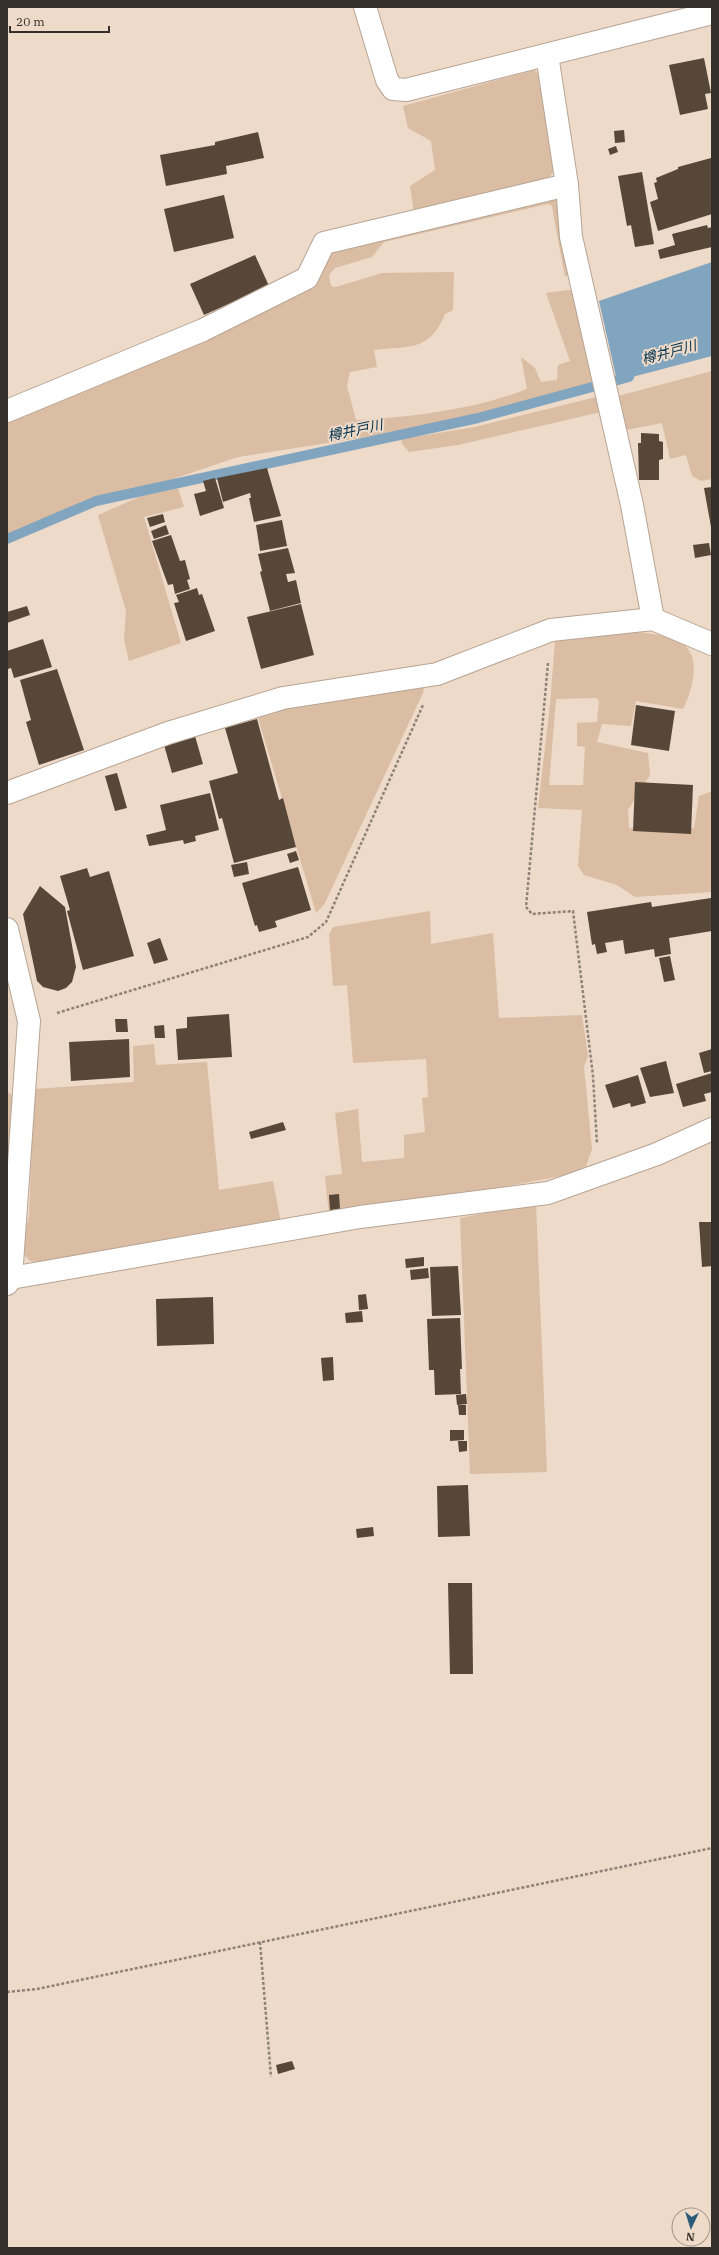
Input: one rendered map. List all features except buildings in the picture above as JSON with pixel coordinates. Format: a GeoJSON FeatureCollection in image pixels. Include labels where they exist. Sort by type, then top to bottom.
{"type":"FeatureCollection","features":[{"type":"Feature","properties":{"kind":"street"},"geometry":{"type":"LineString","coordinates":[[365,7],[387,80],[393,89],[406,90],[712,13]]}},
{"type":"Feature","properties":{"kind":"street"},"geometry":{"type":"LineString","coordinates":[[547,55],[567,185],[571,237],[601,376],[632,505],[653,619]]}},
{"type":"Feature","properties":{"kind":"street"},"geometry":{"type":"LineString","coordinates":[[7,411],[203,330],[307,278],[324,243],[567,185]]}},
{"type":"Feature","properties":{"kind":"street"},"geometry":{"type":"LineString","coordinates":[[7,793],[168,733],[283,698],[437,674],[551,630],[653,619],[712,644]]}},
{"type":"Feature","properties":{"kind":"street"},"geometry":{"type":"LineString","coordinates":[[7,929],[30,1021],[9,1281],[360,1217],[548,1193],[657,1154],[712,1129]]}},
{"type":"Feature","properties":{"kind":"path"},"geometry":{"type":"LineString","coordinates":[[551,630],[526,907],[532,914],[573,911],[593,1076],[599,1175]]}},
{"type":"Feature","properties":{"kind":"path"},"geometry":{"type":"LineString","coordinates":[[30,1021],[308,938],[326,922],[437,674]]}},
{"type":"Feature","properties":{"kind":"path"},"geometry":{"type":"LineString","coordinates":[[7,1992],[36,1989],[712,1848]]}},
{"type":"Feature","properties":{"kind":"path"},"geometry":{"type":"LineString","coordinates":[[260,1942],[271,2077]]}},
{"type":"Feature","properties":{"kind":"shaded area"},"geometry":{"type":"Polygon","coordinates":[[[534,70],[546,78],[556,167],[547,181],[414,213],[410,186],[435,170],[431,141],[408,128],[403,106],[534,70]]]}},
{"type":"Feature","properties":{"kind":"shaded area"},"geometry":{"type":"Polygon","coordinates":[[[557,195],[569,268],[568,275],[565,277],[552,207],[548,204],[384,242],[372,257],[335,268],[329,275],[331,286],[336,287],[382,273],[454,272],[453,310],[445,314],[433,335],[425,341],[408,347],[374,350],[377,367],[350,372],[347,386],[356,420],[399,417],[443,411],[486,402],[527,389],[521,357],[535,368],[541,382],[557,380],[558,365],[570,361],[546,293],[568,290],[573,291],[595,388],[456,423],[238,457],[93,506],[7,542],[7,416],[211,332],[335,247],[557,195]]]}},
{"type":"Feature","properties":{"kind":"shaded area"},"geometry":{"type":"Polygon","coordinates":[[[712,371],[712,479],[701,481],[692,476],[686,455],[670,459],[662,423],[626,430],[618,396],[712,371]]]}},
{"type":"Feature","properties":{"kind":"shaded area"},"geometry":{"type":"Polygon","coordinates":[[[596,397],[601,412],[458,445],[409,452],[402,444],[401,439],[475,427],[596,397]]]}},
{"type":"Feature","properties":{"kind":"shaded area"},"geometry":{"type":"Polygon","coordinates":[[[178,488],[184,507],[144,517],[181,643],[129,661],[124,640],[126,611],[98,515],[139,497],[178,488]]]}},
{"type":"Feature","properties":{"kind":"shaded area"},"geometry":{"type":"Polygon","coordinates":[[[633,631],[659,635],[684,643],[692,656],[694,666],[693,678],[688,698],[683,709],[636,701],[631,726],[602,724],[597,742],[648,753],[650,775],[628,810],[629,828],[694,828],[699,796],[712,791],[712,892],[635,897],[617,885],[584,875],[578,866],[582,810],[538,808],[550,704],[555,641],[590,633],[633,631]],[[596,698],[556,699],[549,785],[583,785],[585,747],[577,746],[577,723],[597,722],[599,700],[596,698]]]}},
{"type":"Feature","properties":{"kind":"shaded area"},"geometry":{"type":"Polygon","coordinates":[[[422,684],[424,690],[422,695],[324,905],[316,913],[256,711],[422,684]]]}},
{"type":"Feature","properties":{"kind":"shaded area"},"geometry":{"type":"Polygon","coordinates":[[[430,911],[431,944],[493,933],[499,1018],[582,1015],[588,1056],[584,1067],[592,1149],[586,1166],[577,1173],[450,1197],[329,1215],[325,1176],[342,1174],[335,1113],[358,1109],[362,1162],[404,1158],[404,1135],[425,1132],[422,1098],[428,1097],[426,1059],[353,1063],[347,985],[333,986],[329,934],[333,927],[430,911]]]}},
{"type":"Feature","properties":{"kind":"shaded area"},"geometry":{"type":"Polygon","coordinates":[[[154,1044],[156,1065],[207,1062],[219,1190],[273,1181],[281,1223],[41,1262],[30,1261],[25,1256],[21,1245],[29,1217],[34,1089],[134,1082],[133,1046],[154,1044]]]}},
{"type":"Feature","properties":{"kind":"shaded area"},"geometry":{"type":"Polygon","coordinates":[[[7,1091],[17,1100],[7,1188],[7,1091]]]}},
{"type":"Feature","properties":{"kind":"shaded area"},"geometry":{"type":"Polygon","coordinates":[[[536,1203],[547,1472],[470,1474],[460,1218],[536,1203]]]}},
{"type":"Feature","properties":{"kind":"water"},"geometry":{"type":"Polygon","coordinates":[[[712,262],[712,356],[617,381],[599,301],[712,262]]]}},
{"type":"Feature","properties":{"kind":"waterway","name":"樽井戸川"},"geometry":{"type":"LineString","coordinates":[[7,539],[96,501],[478,418],[629,377]]}}]}
